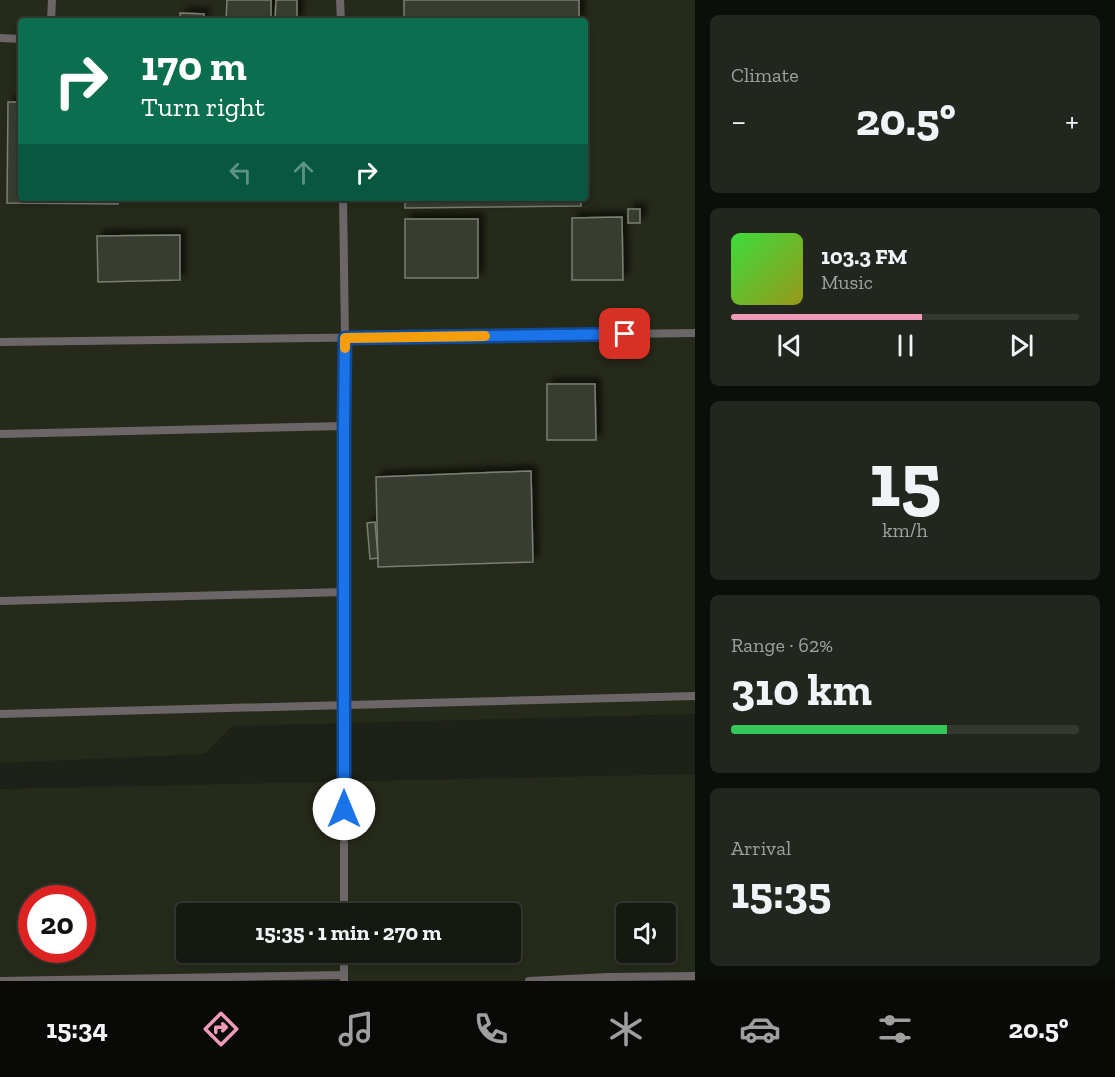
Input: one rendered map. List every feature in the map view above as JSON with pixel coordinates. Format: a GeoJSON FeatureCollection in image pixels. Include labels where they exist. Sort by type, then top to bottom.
{"type":"FeatureCollection","features":[{"type":"Feature","properties":{"kind":"lane"},"geometry":{"type":"LineString","coordinates":[[51,18],[52,0]]}},
{"type":"Feature","properties":{"kind":"lane"},"geometry":{"type":"LineString","coordinates":[[340,0],[340,18]]}},
{"type":"Feature","properties":{"kind":"lane"},"geometry":{"type":"LineString","coordinates":[[0,38],[18,39]]}},
{"type":"Feature","properties":{"kind":"lane"},"geometry":{"type":"LineString","coordinates":[[343,201],[344,903]]}},
{"type":"Feature","properties":{"kind":"lane"},"geometry":{"type":"LineString","coordinates":[[0,342],[695,333]]}},
{"type":"Feature","properties":{"kind":"lane"},"geometry":{"type":"LineString","coordinates":[[0,434],[344,426]]}},
{"type":"Feature","properties":{"kind":"lane"},"geometry":{"type":"LineString","coordinates":[[0,601],[345,592]]}},
{"type":"Feature","properties":{"kind":"lane"},"geometry":{"type":"LineString","coordinates":[[0,714],[695,696]]}},
{"type":"Feature","properties":{"kind":"lane"},"geometry":{"type":"LineString","coordinates":[[529,981],[695,976]]}},
{"type":"Feature","properties":{"kind":"lane"},"geometry":{"type":"LineString","coordinates":[[0,981],[344,978]]}},
{"type":"Feature","properties":{"kind":"shaded area"},"geometry":{"type":"Polygon","coordinates":[[[0,0],[695,0],[695,714],[232,726],[205,754],[0,763],[0,0]]]}},
{"type":"Feature","properties":{"kind":"shaded area"},"geometry":{"type":"Polygon","coordinates":[[[695,774],[695,981],[0,981],[0,789],[695,774]]]}},
{"type":"Feature","properties":{"kind":"building"},"geometry":{"type":"Polygon","coordinates":[[[227,0],[271,0],[271,18],[226,18],[227,0]]]}},
{"type":"Feature","properties":{"kind":"building"},"geometry":{"type":"Polygon","coordinates":[[[276,0],[297,0],[297,18],[275,18],[276,0]]]}},
{"type":"Feature","properties":{"kind":"building"},"geometry":{"type":"Polygon","coordinates":[[[404,0],[579,0],[579,18],[404,18],[404,0]]]}},
{"type":"Feature","properties":{"kind":"building"},"geometry":{"type":"Polygon","coordinates":[[[180,13],[204,14],[204,18],[180,18],[180,13]]]}},
{"type":"Feature","properties":{"kind":"building"},"geometry":{"type":"Polygon","coordinates":[[[8,102],[18,102],[18,201],[118,201],[118,204],[7,203],[8,102]]]}},
{"type":"Feature","properties":{"kind":"building"},"geometry":{"type":"Polygon","coordinates":[[[405,201],[581,201],[581,206],[405,208],[405,201]]]}},
{"type":"Feature","properties":{"kind":"building"},"geometry":{"type":"Polygon","coordinates":[[[628,209],[640,209],[640,223],[628,223],[628,209]]]}},
{"type":"Feature","properties":{"kind":"building"},"geometry":{"type":"Polygon","coordinates":[[[622,217],[623,280],[572,280],[572,218],[622,217]]]}},
{"type":"Feature","properties":{"kind":"building"},"geometry":{"type":"Polygon","coordinates":[[[405,219],[478,219],[478,278],[405,278],[405,219]]]}},
{"type":"Feature","properties":{"kind":"building"},"geometry":{"type":"Polygon","coordinates":[[[180,235],[180,280],[98,282],[97,236],[180,235]]]}},
{"type":"Feature","properties":{"kind":"building"},"geometry":{"type":"Polygon","coordinates":[[[547,384],[595,384],[596,440],[547,440],[547,384]]]}},
{"type":"Feature","properties":{"kind":"building"},"geometry":{"type":"Polygon","coordinates":[[[531,471],[533,562],[378,567],[376,477],[531,471]]]}},
{"type":"Feature","properties":{"kind":"building"},"geometry":{"type":"Polygon","coordinates":[[[375,522],[378,558],[370,559],[367,523],[375,522]]]}},
{"type":"Feature","properties":{"kind":"slow traffic"},"geometry":{"type":"LineString","coordinates":[[345,348],[345,338],[485,336]]}},
{"type":"Feature","properties":{"kind":"route"},"geometry":{"type":"LineString","coordinates":[[344,809],[345,338],[625,334]]}}]}
